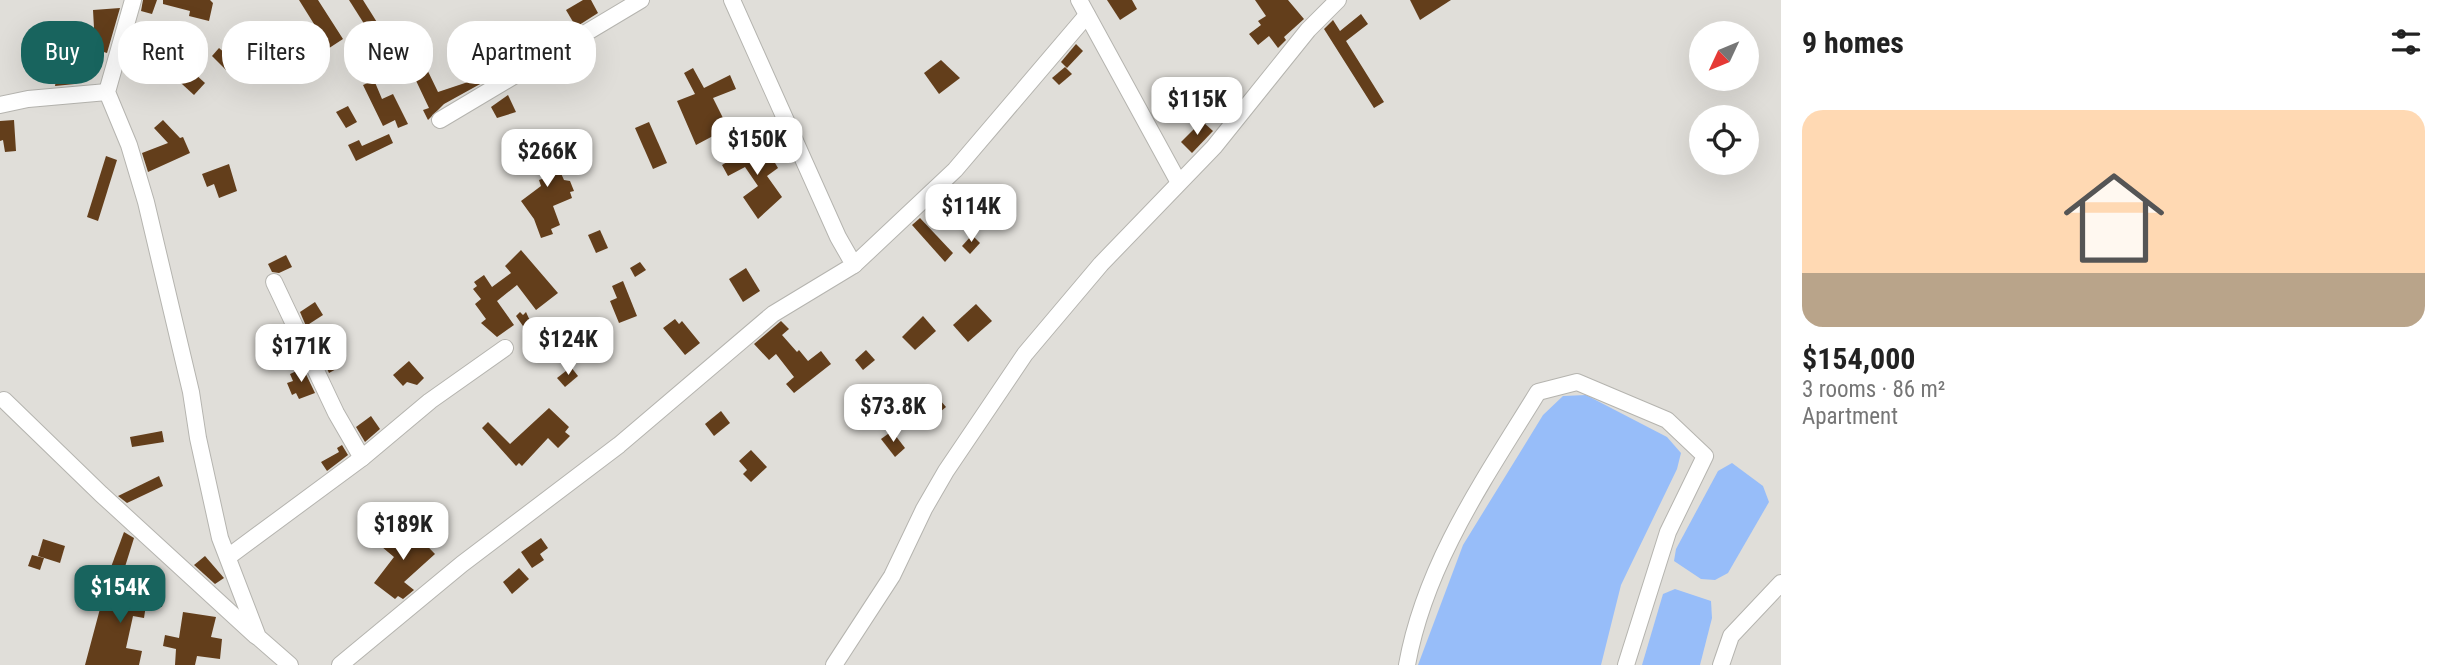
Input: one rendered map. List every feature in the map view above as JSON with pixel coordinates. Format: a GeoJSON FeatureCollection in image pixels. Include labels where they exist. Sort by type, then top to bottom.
{"type":"FeatureCollection","features":[{"type":"Feature","properties":{"kind":"street"},"geometry":{"type":"LineString","coordinates":[[133,0],[107,92],[129,145],[146,202],[191,392],[209,495],[228,558],[258,638]]}},
{"type":"Feature","properties":{"kind":"street"},"geometry":{"type":"LineString","coordinates":[[440,120],[641,0]]}},
{"type":"Feature","properties":{"kind":"street"},"geometry":{"type":"LineString","coordinates":[[732,0],[838,237],[854,265]]}},
{"type":"Feature","properties":{"kind":"street"},"geometry":{"type":"LineString","coordinates":[[834,665],[892,576],[923,509],[946,471],[1026,354],[1101,264],[1178,181],[1214,147],[1308,30],[1338,0]]}},
{"type":"Feature","properties":{"kind":"street"},"geometry":{"type":"LineString","coordinates":[[340,665],[462,564],[619,445],[773,314],[854,265],[955,170],[1083,7],[1178,181]]}},
{"type":"Feature","properties":{"kind":"street"},"geometry":{"type":"LineString","coordinates":[[0,105],[28,99],[107,92]]}},
{"type":"Feature","properties":{"kind":"street"},"geometry":{"type":"LineString","coordinates":[[274,282],[335,413],[362,458]]}},
{"type":"Feature","properties":{"kind":"street"},"geometry":{"type":"LineString","coordinates":[[228,558],[362,458],[430,401],[505,348]]}},
{"type":"Feature","properties":{"kind":"street"},"geometry":{"type":"LineString","coordinates":[[1407,665],[1413,635],[1457,521],[1538,392],[1577,382],[1667,420],[1705,456],[1668,532],[1626,665]]}},
{"type":"Feature","properties":{"kind":"street"},"geometry":{"type":"LineString","coordinates":[[4,400],[100,494],[290,665]]}},
{"type":"Feature","properties":{"kind":"street"},"geometry":{"type":"LineString","coordinates":[[1721,665],[1731,636],[1781,583]]}},
{"type":"Feature","properties":{"kind":"water"},"geometry":{"type":"Polygon","coordinates":[[[1586,395],[1667,437],[1681,453],[1677,469],[1621,585],[1601,665],[1418,665],[1463,545],[1543,415],[1563,396],[1586,395]]]}},
{"type":"Feature","properties":{"kind":"water"},"geometry":{"type":"Polygon","coordinates":[[[1732,463],[1763,486],[1769,502],[1728,573],[1715,580],[1701,579],[1674,561],[1676,549],[1718,471],[1732,463]]]}},
{"type":"Feature","properties":{"kind":"water"},"geometry":{"type":"Polygon","coordinates":[[[1675,589],[1711,601],[1712,618],[1700,665],[1642,665],[1663,594],[1675,589]]]}},
{"type":"Feature","properties":{"kind":"building"},"geometry":{"type":"Polygon","coordinates":[[[143,0],[157,0],[152,14],[141,11],[143,0]]]}},
{"type":"Feature","properties":{"kind":"building"},"geometry":{"type":"Polygon","coordinates":[[[163,0],[210,0],[213,3],[209,21],[189,16],[190,11],[163,4],[163,0]]]}},
{"type":"Feature","properties":{"kind":"building"},"geometry":{"type":"Polygon","coordinates":[[[299,0],[318,0],[343,39],[330,48],[330,21],[312,21],[299,0]]]}},
{"type":"Feature","properties":{"kind":"building"},"geometry":{"type":"Polygon","coordinates":[[[349,0],[363,0],[376,21],[362,21],[349,0]]]}},
{"type":"Feature","properties":{"kind":"building"},"geometry":{"type":"Polygon","coordinates":[[[583,0],[591,0],[598,13],[585,21],[572,21],[566,10],[583,0]]]}},
{"type":"Feature","properties":{"kind":"building"},"geometry":{"type":"Polygon","coordinates":[[[1107,0],[1132,0],[1137,9],[1120,20],[1107,0]]]}},
{"type":"Feature","properties":{"kind":"building"},"geometry":{"type":"Polygon","coordinates":[[[1255,0],[1288,0],[1304,19],[1284,37],[1286,40],[1278,48],[1269,36],[1258,45],[1249,34],[1261,25],[1258,21],[1266,16],[1255,0]]]}},
{"type":"Feature","properties":{"kind":"building"},"geometry":{"type":"Polygon","coordinates":[[[1410,0],[1451,0],[1420,20],[1410,0]]]}},
{"type":"Feature","properties":{"kind":"building"},"geometry":{"type":"Polygon","coordinates":[[[120,8],[107,53],[104,52],[104,21],[94,21],[93,10],[120,8]]]}},
{"type":"Feature","properties":{"kind":"building"},"geometry":{"type":"Polygon","coordinates":[[[1361,14],[1368,24],[1346,41],[1384,102],[1374,108],[1324,29],[1333,20],[1340,31],[1361,14]]]}},
{"type":"Feature","properties":{"kind":"building"},"geometry":{"type":"Polygon","coordinates":[[[1076,44],[1083,51],[1067,68],[1061,62],[1076,44]]]}},
{"type":"Feature","properties":{"kind":"building"},"geometry":{"type":"Polygon","coordinates":[[[219,48],[222,51],[222,66],[212,56],[219,48]]]}},
{"type":"Feature","properties":{"kind":"building"},"geometry":{"type":"Polygon","coordinates":[[[941,60],[960,78],[939,94],[924,73],[941,60]]]}},
{"type":"Feature","properties":{"kind":"building"},"geometry":{"type":"Polygon","coordinates":[[[1065,67],[1072,74],[1059,85],[1052,78],[1065,67]]]}},
{"type":"Feature","properties":{"kind":"building"},"geometry":{"type":"Polygon","coordinates":[[[693,68],[704,88],[730,75],[736,89],[713,98],[728,128],[696,145],[677,101],[695,94],[684,73],[693,68]]]}},
{"type":"Feature","properties":{"kind":"building"},"geometry":{"type":"Polygon","coordinates":[[[433,82],[438,92],[462,84],[480,84],[444,104],[428,120],[423,110],[429,108],[418,84],[433,84],[433,82]]]}},
{"type":"Feature","properties":{"kind":"building"},"geometry":{"type":"Polygon","coordinates":[[[1199,83],[1210,102],[1199,109],[1187,90],[1199,83]]]}},
{"type":"Feature","properties":{"kind":"building"},"geometry":{"type":"Polygon","coordinates":[[[182,84],[204,84],[194,95],[182,84]]]}},
{"type":"Feature","properties":{"kind":"building"},"geometry":{"type":"Polygon","coordinates":[[[376,84],[382,99],[393,94],[408,124],[398,128],[395,120],[383,126],[363,85],[376,84]]]}},
{"type":"Feature","properties":{"kind":"building"},"geometry":{"type":"Polygon","coordinates":[[[508,95],[516,112],[497,118],[491,107],[508,95]]]}},
{"type":"Feature","properties":{"kind":"building"},"geometry":{"type":"Polygon","coordinates":[[[348,106],[357,122],[346,128],[336,112],[348,106]]]}},
{"type":"Feature","properties":{"kind":"building"},"geometry":{"type":"Polygon","coordinates":[[[14,120],[16,151],[5,152],[3,140],[0,141],[0,121],[14,120]]]}},
{"type":"Feature","properties":{"kind":"building"},"geometry":{"type":"Polygon","coordinates":[[[163,120],[180,138],[183,137],[190,153],[148,172],[142,153],[168,143],[154,128],[163,120]]]}},
{"type":"Feature","properties":{"kind":"building"},"geometry":{"type":"Polygon","coordinates":[[[1202,121],[1213,131],[1192,153],[1181,142],[1202,121]]]}},
{"type":"Feature","properties":{"kind":"building"},"geometry":{"type":"Polygon","coordinates":[[[649,122],[667,163],[653,169],[635,128],[649,122]]]}},
{"type":"Feature","properties":{"kind":"building"},"geometry":{"type":"Polygon","coordinates":[[[389,134],[393,143],[356,161],[348,145],[359,140],[362,146],[389,134]]]}},
{"type":"Feature","properties":{"kind":"building"},"geometry":{"type":"Polygon","coordinates":[[[555,138],[559,147],[553,150],[554,158],[564,180],[570,181],[574,191],[570,192],[572,198],[553,206],[560,225],[551,229],[553,234],[541,238],[534,219],[521,201],[541,186],[539,180],[547,177],[537,158],[527,163],[522,154],[555,138]]]}},
{"type":"Feature","properties":{"kind":"building"},"geometry":{"type":"Polygon","coordinates":[[[762,141],[778,168],[767,176],[782,197],[758,219],[743,197],[758,186],[745,167],[728,176],[722,165],[762,141]]]}},
{"type":"Feature","properties":{"kind":"building"},"geometry":{"type":"Polygon","coordinates":[[[106,156],[117,160],[98,221],[87,217],[106,156]]]}},
{"type":"Feature","properties":{"kind":"building"},"geometry":{"type":"Polygon","coordinates":[[[229,164],[237,191],[219,198],[214,184],[207,187],[202,174],[229,164]]]}},
{"type":"Feature","properties":{"kind":"building"},"geometry":{"type":"Polygon","coordinates":[[[920,218],[953,253],[945,262],[912,225],[920,218]]]}},
{"type":"Feature","properties":{"kind":"building"},"geometry":{"type":"Polygon","coordinates":[[[600,230],[608,248],[596,253],[588,235],[600,230]]]}},
{"type":"Feature","properties":{"kind":"building"},"geometry":{"type":"Polygon","coordinates":[[[972,235],[980,243],[970,254],[962,246],[972,235]]]}},
{"type":"Feature","properties":{"kind":"building"},"geometry":{"type":"Polygon","coordinates":[[[521,250],[558,293],[536,310],[517,285],[497,301],[514,325],[497,337],[481,323],[486,319],[475,304],[481,299],[473,289],[477,286],[474,282],[484,275],[492,287],[511,273],[505,266],[521,250]]]}},
{"type":"Feature","properties":{"kind":"building"},"geometry":{"type":"Polygon","coordinates":[[[286,255],[292,267],[279,273],[272,272],[268,264],[286,255]]]}},
{"type":"Feature","properties":{"kind":"building"},"geometry":{"type":"Polygon","coordinates":[[[640,262],[646,270],[635,277],[630,268],[640,262]]]}},
{"type":"Feature","properties":{"kind":"building"},"geometry":{"type":"Polygon","coordinates":[[[746,268],[760,291],[743,302],[729,279],[746,268]]]}},
{"type":"Feature","properties":{"kind":"building"},"geometry":{"type":"Polygon","coordinates":[[[623,281],[637,316],[619,323],[610,301],[617,298],[612,286],[623,281]]]}},
{"type":"Feature","properties":{"kind":"building"},"geometry":{"type":"Polygon","coordinates":[[[315,302],[323,315],[306,326],[300,312],[315,302]]]}},
{"type":"Feature","properties":{"kind":"building"},"geometry":{"type":"Polygon","coordinates":[[[976,304],[992,321],[968,342],[953,325],[976,304]]]}},
{"type":"Feature","properties":{"kind":"building"},"geometry":{"type":"Polygon","coordinates":[[[520,312],[523,315],[526,312],[531,323],[550,342],[540,352],[529,341],[532,339],[516,316],[520,312]]]}},
{"type":"Feature","properties":{"kind":"building"},"geometry":{"type":"Polygon","coordinates":[[[923,316],[936,331],[915,350],[902,337],[923,316]]]}},
{"type":"Feature","properties":{"kind":"building"},"geometry":{"type":"Polygon","coordinates":[[[675,319],[679,324],[682,321],[700,343],[685,355],[663,328],[675,319]]]}},
{"type":"Feature","properties":{"kind":"building"},"geometry":{"type":"Polygon","coordinates":[[[781,321],[789,329],[782,335],[797,352],[799,350],[808,361],[821,351],[831,364],[794,393],[786,384],[794,377],[776,354],[769,360],[754,344],[781,321]]]}},
{"type":"Feature","properties":{"kind":"building"},"geometry":{"type":"Polygon","coordinates":[[[866,350],[875,360],[863,370],[855,360],[866,350]]]}},
{"type":"Feature","properties":{"kind":"building"},"geometry":{"type":"Polygon","coordinates":[[[332,354],[340,367],[329,373],[323,360],[332,354]]]}},
{"type":"Feature","properties":{"kind":"building"},"geometry":{"type":"Polygon","coordinates":[[[409,361],[424,378],[417,385],[407,382],[403,386],[393,375],[409,361]]]}},
{"type":"Feature","properties":{"kind":"building"},"geometry":{"type":"Polygon","coordinates":[[[571,367],[578,376],[565,387],[557,378],[571,367]]]}},
{"type":"Feature","properties":{"kind":"building"},"geometry":{"type":"Polygon","coordinates":[[[303,368],[315,393],[299,399],[296,393],[292,395],[287,383],[293,381],[290,374],[303,368]]]}},
{"type":"Feature","properties":{"kind":"building"},"geometry":{"type":"Polygon","coordinates":[[[927,385],[946,407],[929,421],[919,410],[898,431],[890,422],[927,385]]]}},
{"type":"Feature","properties":{"kind":"building"},"geometry":{"type":"Polygon","coordinates":[[[549,408],[569,427],[565,432],[570,436],[558,448],[548,438],[522,466],[519,463],[516,466],[482,428],[488,422],[510,444],[549,408]]]}},
{"type":"Feature","properties":{"kind":"building"},"geometry":{"type":"Polygon","coordinates":[[[721,411],[730,423],[714,436],[705,424],[721,411]]]}},
{"type":"Feature","properties":{"kind":"building"},"geometry":{"type":"Polygon","coordinates":[[[371,416],[380,429],[365,442],[356,427],[371,416]]]}},
{"type":"Feature","properties":{"kind":"building"},"geometry":{"type":"Polygon","coordinates":[[[162,431],[164,442],[132,447],[130,437],[162,431]]]}},
{"type":"Feature","properties":{"kind":"building"},"geometry":{"type":"Polygon","coordinates":[[[892,431],[905,448],[895,457],[881,439],[892,431]]]}},
{"type":"Feature","properties":{"kind":"building"},"geometry":{"type":"Polygon","coordinates":[[[342,445],[348,455],[327,471],[321,462],[339,452],[337,448],[342,445]]]}},
{"type":"Feature","properties":{"kind":"building"},"geometry":{"type":"Polygon","coordinates":[[[751,450],[767,467],[751,482],[743,474],[747,470],[739,461],[751,450]]]}},
{"type":"Feature","properties":{"kind":"building"},"geometry":{"type":"Polygon","coordinates":[[[159,476],[163,486],[127,503],[118,496],[159,476]]]}},
{"type":"Feature","properties":{"kind":"building"},"geometry":{"type":"Polygon","coordinates":[[[404,522],[435,554],[404,582],[414,590],[403,599],[398,596],[395,599],[374,583],[394,557],[382,547],[404,522]]]}},
{"type":"Feature","properties":{"kind":"building"},"geometry":{"type":"Polygon","coordinates":[[[124,532],[134,538],[124,570],[111,567],[124,532]]]}},
{"type":"Feature","properties":{"kind":"building"},"geometry":{"type":"Polygon","coordinates":[[[541,538],[548,548],[540,554],[544,560],[532,568],[521,552],[541,538]]]}},
{"type":"Feature","properties":{"kind":"building"},"geometry":{"type":"Polygon","coordinates":[[[43,539],[65,546],[60,563],[38,556],[43,539]]]}},
{"type":"Feature","properties":{"kind":"building"},"geometry":{"type":"Polygon","coordinates":[[[32,555],[44,558],[40,570],[28,566],[32,555]]]}},
{"type":"Feature","properties":{"kind":"building"},"geometry":{"type":"Polygon","coordinates":[[[205,556],[224,578],[215,584],[194,565],[205,556]]]}},
{"type":"Feature","properties":{"kind":"building"},"geometry":{"type":"Polygon","coordinates":[[[519,568],[529,579],[512,594],[503,582],[519,568]]]}},
{"type":"Feature","properties":{"kind":"building"},"geometry":{"type":"Polygon","coordinates":[[[115,585],[164,592],[162,607],[146,605],[144,618],[133,616],[126,648],[142,651],[139,665],[85,665],[105,590],[114,591],[115,585]]]}},
{"type":"Feature","properties":{"kind":"building"},"geometry":{"type":"Polygon","coordinates":[[[183,612],[216,617],[211,637],[222,639],[220,659],[197,656],[195,665],[175,665],[176,649],[163,646],[165,635],[179,638],[183,612]]]}}]}
